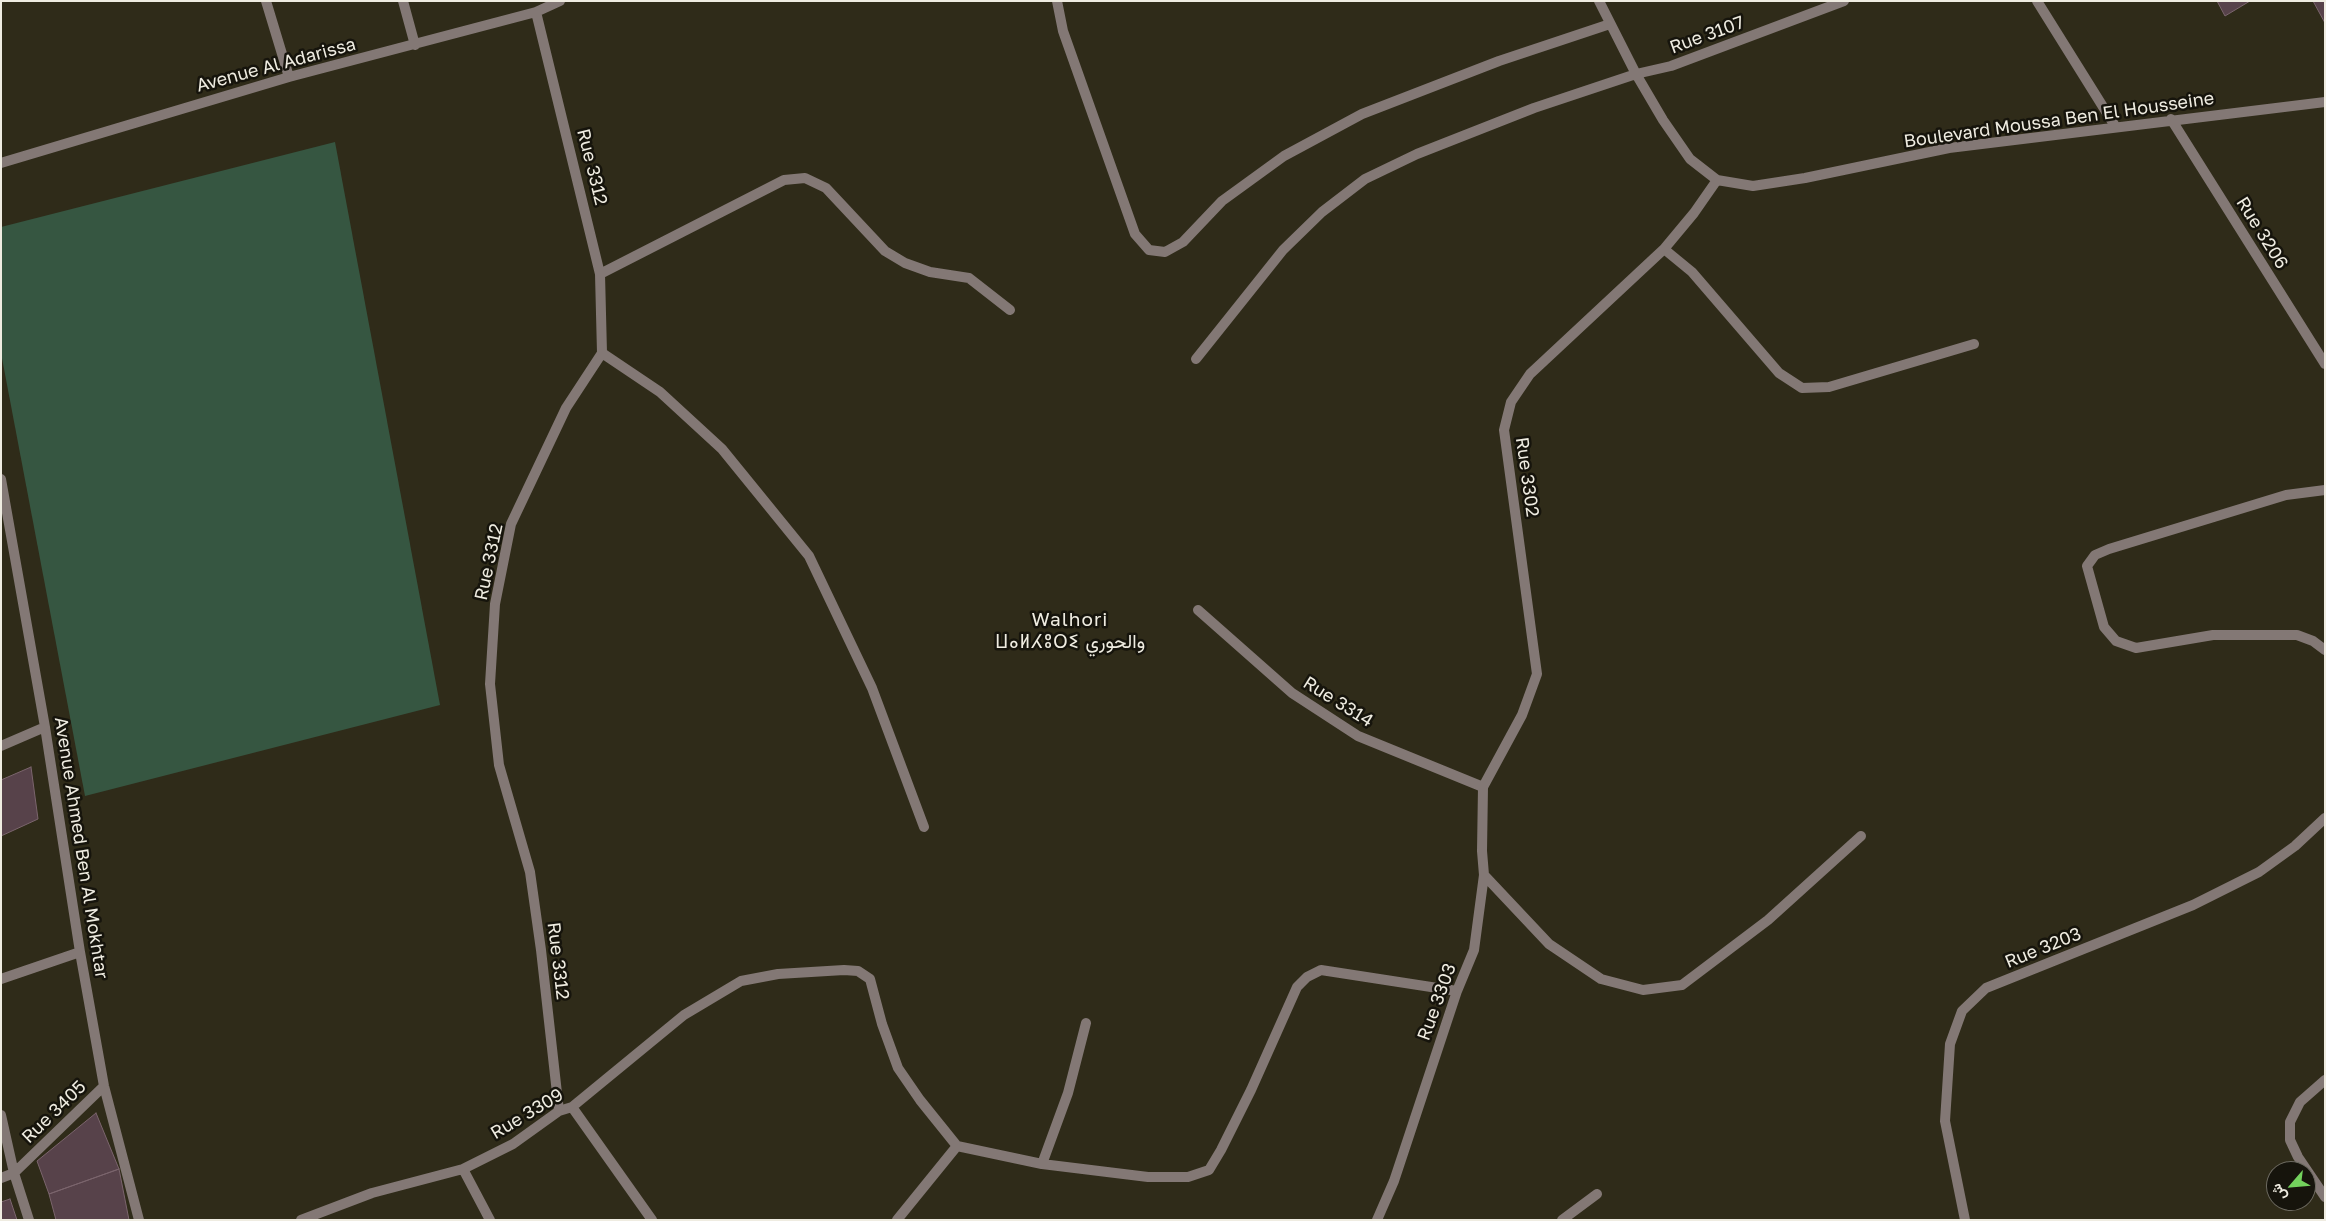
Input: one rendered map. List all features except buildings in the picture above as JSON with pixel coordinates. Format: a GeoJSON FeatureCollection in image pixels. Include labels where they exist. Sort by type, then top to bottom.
{"type":"FeatureCollection","features":[{"type":"Feature","properties":{"kind":"street"},"geometry":{"type":"LineString","coordinates":[[266,1],[289,77]]}},
{"type":"Feature","properties":{"kind":"street"},"geometry":{"type":"LineString","coordinates":[[402,1],[416,45]]}},
{"type":"Feature","properties":{"kind":"street"},"geometry":{"type":"LineString","coordinates":[[1057,1],[1063,31],[1135,234],[1149,250],[1165,252],[1183,242],[1222,201],[1284,156],[1362,114],[1499,60],[1610,24]]}},
{"type":"Feature","properties":{"kind":"street","name":"Boulevard Moussa Ben El Housseine"},"geometry":{"type":"LineString","coordinates":[[1599,1],[1636,74],[1663,120],[1690,159],[1717,180],[1753,186],[1805,178],[1949,148],[2171,119],[2325,102]]}},
{"type":"Feature","properties":{"kind":"street","name":"Rue 3107"},"geometry":{"type":"LineString","coordinates":[[1196,359],[1283,250],[1322,212],[1365,179],[1426,150],[1534,108],[1636,74],[1671,66],[1844,1]]}},
{"type":"Feature","properties":{"kind":"street"},"geometry":{"type":"LineString","coordinates":[[2037,1],[2115,126]]}},
{"type":"Feature","properties":{"kind":"street","name":"Avenue Al Adarissa"},"geometry":{"type":"LineString","coordinates":[[1,163],[289,77],[536,12],[557,2]]}},
{"type":"Feature","properties":{"kind":"street","name":"Rue 3312"},"geometry":{"type":"LineString","coordinates":[[536,12],[600,274],[602,353],[566,408],[512,524],[495,604],[490,684],[499,765],[530,872],[541,950],[559,1111]]}},
{"type":"Feature","properties":{"kind":"street","name":"Rue 3206"},"geometry":{"type":"LineString","coordinates":[[2171,119],[2325,364]]}},
{"type":"Feature","properties":{"kind":"street"},"geometry":{"type":"LineString","coordinates":[[600,274],[784,180],[805,178],[826,188],[885,251],[905,263],[930,272],[968,278],[1010,310]]}},
{"type":"Feature","properties":{"kind":"street","name":"Rue 3302"},"geometry":{"type":"LineString","coordinates":[[1483,787],[1522,715],[1537,674],[1504,430],[1511,402],[1530,374],[1664,249],[1694,214],[1717,180]]}},
{"type":"Feature","properties":{"kind":"street"},"geometry":{"type":"LineString","coordinates":[[1664,249],[1692,272],[1779,374],[1802,388],[1829,387],[1974,344]]}},
{"type":"Feature","properties":{"kind":"street"},"geometry":{"type":"LineString","coordinates":[[602,353],[660,392],[722,449],[808,556],[872,688],[924,827]]}},
{"type":"Feature","properties":{"kind":"street","name":"Avenue Ahmed Ben Al Mokhtar"},"geometry":{"type":"LineString","coordinates":[[1,479],[45,727],[80,952],[104,1086],[139,1220]]}},
{"type":"Feature","properties":{"kind":"street"},"geometry":{"type":"LineString","coordinates":[[2325,490],[2286,494],[2109,549],[2095,555],[2087,566],[2104,628],[2116,641],[2136,648],[2214,635],[2297,634],[2313,641],[2325,650]]}},
{"type":"Feature","properties":{"kind":"street","name":"Rue 3314"},"geometry":{"type":"LineString","coordinates":[[1198,610],[1292,693],[1358,736],[1483,787]]}},
{"type":"Feature","properties":{"kind":"street"},"geometry":{"type":"LineString","coordinates":[[1,746],[45,727]]}},
{"type":"Feature","properties":{"kind":"street","name":"Rue 3303"},"geometry":{"type":"LineString","coordinates":[[1377,1220],[1394,1181],[1457,991],[1474,950],[1484,875],[1482,851],[1483,787]]}},
{"type":"Feature","properties":{"kind":"street","name":"Rue 3203"},"geometry":{"type":"LineString","coordinates":[[1965,1220],[1945,1121],[1950,1044],[1962,1011],[1986,988],[2193,905],[2259,872],[2295,846],[2325,818]]}},
{"type":"Feature","properties":{"kind":"street"},"geometry":{"type":"LineString","coordinates":[[1484,875],[1549,944],[1601,979],[1643,990],[1682,986],[1768,920],[1861,836]]}},
{"type":"Feature","properties":{"kind":"street"},"geometry":{"type":"LineString","coordinates":[[1,979],[80,952]]}},
{"type":"Feature","properties":{"kind":"street","name":"Rue 3309"},"geometry":{"type":"LineString","coordinates":[[301,1220],[372,1193],[463,1168],[513,1144],[559,1111],[572,1107],[684,1015],[741,981],[778,974],[844,970],[858,971],[866,975],[870,979],[882,1024],[898,1068],[920,1100],[957,1146]]}},
{"type":"Feature","properties":{"kind":"street"},"geometry":{"type":"LineString","coordinates":[[897,1220],[957,1146],[1042,1164],[1148,1177],[1188,1177],[1209,1170],[1251,1090],[1297,987],[1307,977],[1320,970],[1457,991]]}},
{"type":"Feature","properties":{"kind":"street"},"geometry":{"type":"LineString","coordinates":[[1042,1164],[1068,1093],[1086,1023]]}},
{"type":"Feature","properties":{"kind":"street"},"geometry":{"type":"LineString","coordinates":[[2325,1080],[2300,1102],[2290,1122],[2290,1140],[2298,1157],[2325,1197]]}},
{"type":"Feature","properties":{"kind":"street","name":"Rue 3405"},"geometry":{"type":"LineString","coordinates":[[1,1178],[14,1173],[104,1086]]}},
{"type":"Feature","properties":{"kind":"street"},"geometry":{"type":"LineString","coordinates":[[572,1107],[652,1220]]}},
{"type":"Feature","properties":{"kind":"street"},"geometry":{"type":"LineString","coordinates":[[1,1115],[14,1173],[29,1220]]}},
{"type":"Feature","properties":{"kind":"street"},"geometry":{"type":"LineString","coordinates":[[463,1168],[490,1220]]}},
{"type":"Feature","properties":{"kind":"street"},"geometry":{"type":"LineString","coordinates":[[1562,1220],[1597,1194]]}},
{"type":"Feature","properties":{"kind":"green space"},"geometry":{"type":"Polygon","coordinates":[[[335,142],[440,705],[85,796],[1,353],[1,227],[335,142]]]}},
{"type":"Feature","properties":{"kind":"district","name":"Walhori ⵡⴰⵍⵃⵓⵔⵉ والحوري"},"geometry":{"type":"Point","coordinates":[1070,631]}}]}
